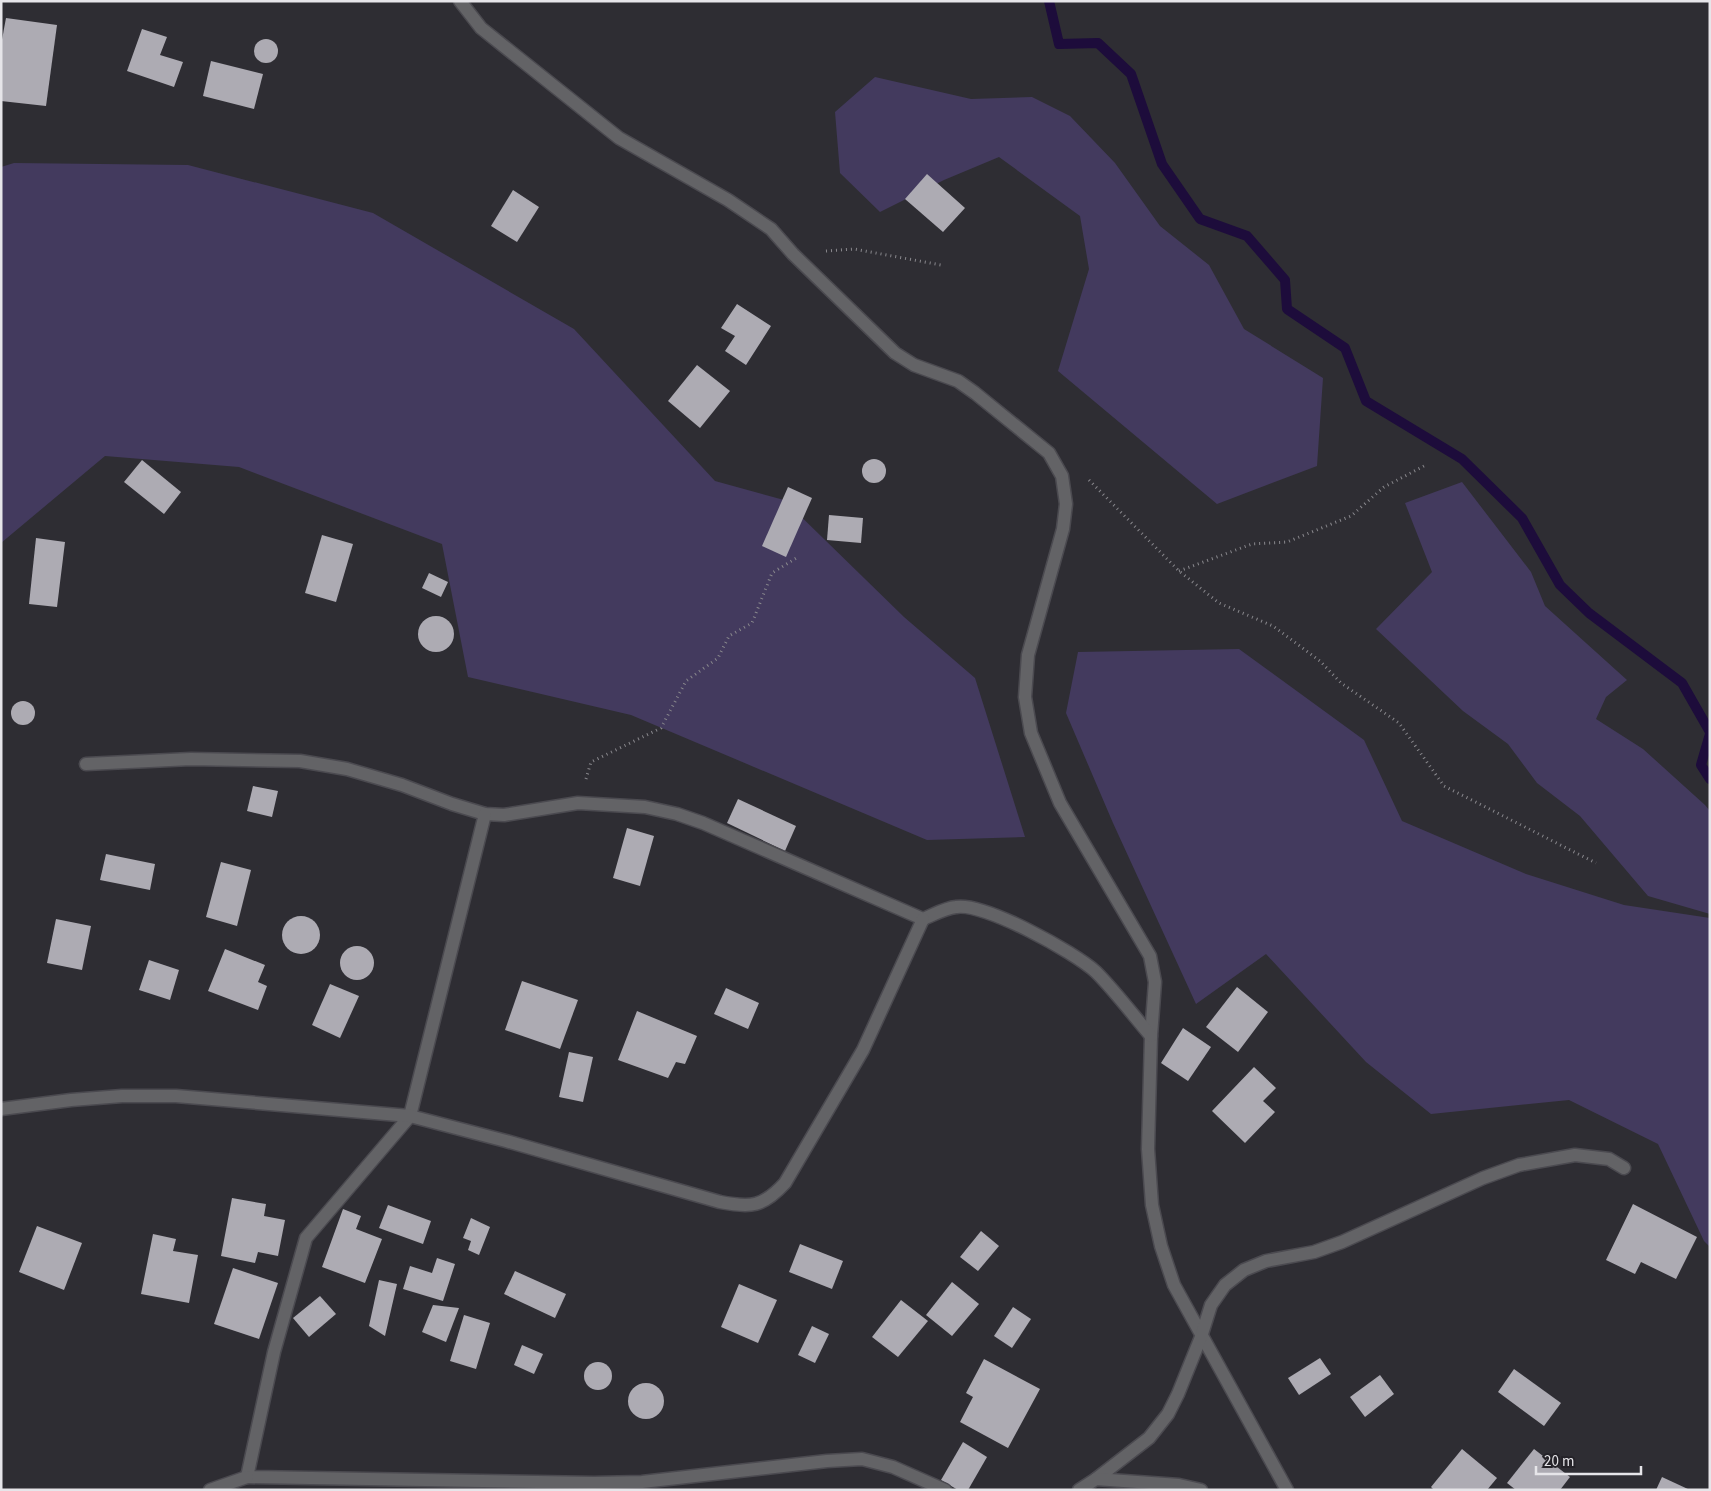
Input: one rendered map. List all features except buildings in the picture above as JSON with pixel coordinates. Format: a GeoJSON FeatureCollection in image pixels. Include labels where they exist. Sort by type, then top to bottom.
{"type":"FeatureCollection","features":[{"type":"Feature","properties":{"kind":"street"},"geometry":{"type":"LineString","coordinates":[[460,1],[481,28],[619,138],[728,200],[771,229],[793,254],[895,353],[914,365],[958,381],[975,393],[1049,453],[1062,476],[1066,504],[1063,529],[1028,655],[1024,697],[1031,733],[1060,803],[1150,956],[1155,982],[1151,1036],[1148,1149],[1152,1205],[1160,1246],[1174,1285],[1201,1337],[1287,1490]]}},
{"type":"Feature","properties":{"kind":"street"},"geometry":{"type":"LineString","coordinates":[[86,764],[191,759],[300,761],[356,772],[402,785],[485,814],[504,815],[578,804],[645,807],[694,820],[923,919],[956,907],[973,908],[992,913],[1065,950],[1096,972],[1151,1036]]}},
{"type":"Feature","properties":{"kind":"street"},"geometry":{"type":"LineString","coordinates":[[247,1477],[274,1352],[306,1238],[410,1116],[485,814]]}},
{"type":"Feature","properties":{"kind":"street"},"geometry":{"type":"LineString","coordinates":[[1,1109],[122,1096],[176,1096],[410,1116],[506,1141],[720,1202],[740,1206],[758,1204],[772,1197],[785,1183],[863,1050],[923,919]]}},
{"type":"Feature","properties":{"kind":"street"},"geometry":{"type":"LineString","coordinates":[[1079,1490],[1149,1438],[1168,1414],[1178,1394],[1212,1305],[1225,1284],[1244,1270],[1266,1261],[1314,1252],[1342,1242],[1483,1178],[1519,1165],[1576,1155],[1609,1159],[1624,1168]]}},
{"type":"Feature","properties":{"kind":"street"},"geometry":{"type":"LineString","coordinates":[[210,1490],[247,1477],[584,1483],[642,1482],[826,1461],[862,1459],[893,1467],[945,1490]]}},
{"type":"Feature","properties":{"kind":"street"},"geometry":{"type":"LineString","coordinates":[[1096,1479],[1179,1485],[1201,1490]]}},
{"type":"Feature","properties":{"kind":"path"},"geometry":{"type":"LineString","coordinates":[[793,254],[854,249],[941,266]]}},
{"type":"Feature","properties":{"kind":"path"},"geometry":{"type":"LineString","coordinates":[[1179,571],[1252,544],[1287,542],[1351,516],[1384,487],[1424,466]]}},
{"type":"Feature","properties":{"kind":"path"},"geometry":{"type":"LineString","coordinates":[[1087,478],[1179,571],[1219,603],[1273,626],[1320,661],[1341,683],[1399,723],[1444,786],[1596,863]]}},
{"type":"Feature","properties":{"kind":"path"},"geometry":{"type":"LineString","coordinates":[[578,804],[591,762],[661,728],[686,681],[718,658],[729,636],[752,623],[772,573],[798,557]]}},
{"type":"Feature","properties":{"kind":"shaded area"},"geometry":{"type":"Polygon","coordinates":[[[875,77],[971,99],[1032,97],[1070,116],[1115,163],[1160,226],[1209,265],[1244,329],[1323,378],[1317,466],[1217,504],[1058,371],[1089,269],[1080,216],[999,157],[944,180],[880,212],[840,173],[835,112],[875,77]]]}},
{"type":"Feature","properties":{"kind":"shaded area"},"geometry":{"type":"Polygon","coordinates":[[[14,163],[188,165],[373,213],[574,329],[715,481],[784,500],[904,617],[975,678],[1025,837],[927,840],[631,715],[468,677],[442,544],[239,467],[105,456],[1,543],[1,167],[14,163]]]}},
{"type":"Feature","properties":{"kind":"shaded area"},"geometry":{"type":"Polygon","coordinates":[[[1462,482],[1531,572],[1545,606],[1627,680],[1606,697],[1596,719],[1643,749],[1710,811],[1710,914],[1648,896],[1580,816],[1537,783],[1508,744],[1463,711],[1376,629],[1432,572],[1405,503],[1462,482]]]}},
{"type":"Feature","properties":{"kind":"shaded area"},"geometry":{"type":"Polygon","coordinates":[[[1239,649],[1364,740],[1402,821],[1526,874],[1624,905],[1710,918],[1710,1247],[1704,1241],[1658,1144],[1569,1100],[1431,1114],[1366,1062],[1266,954],[1196,1004],[1113,823],[1066,713],[1078,652],[1239,649]]]}},
{"type":"Feature","properties":{"kind":"waterway"},"geometry":{"type":"LineString","coordinates":[[1049,1],[1059,44],[1098,43],[1131,74],[1162,164],[1200,219],[1247,236],[1285,280],[1287,309],[1345,348],[1366,401],[1462,459],[1522,518],[1560,585],[1589,613],[1682,683],[1710,732]]}},
{"type":"Feature","properties":{"kind":"waterway"},"geometry":{"type":"LineString","coordinates":[[1710,734],[1701,765],[1710,779]]}}]}
